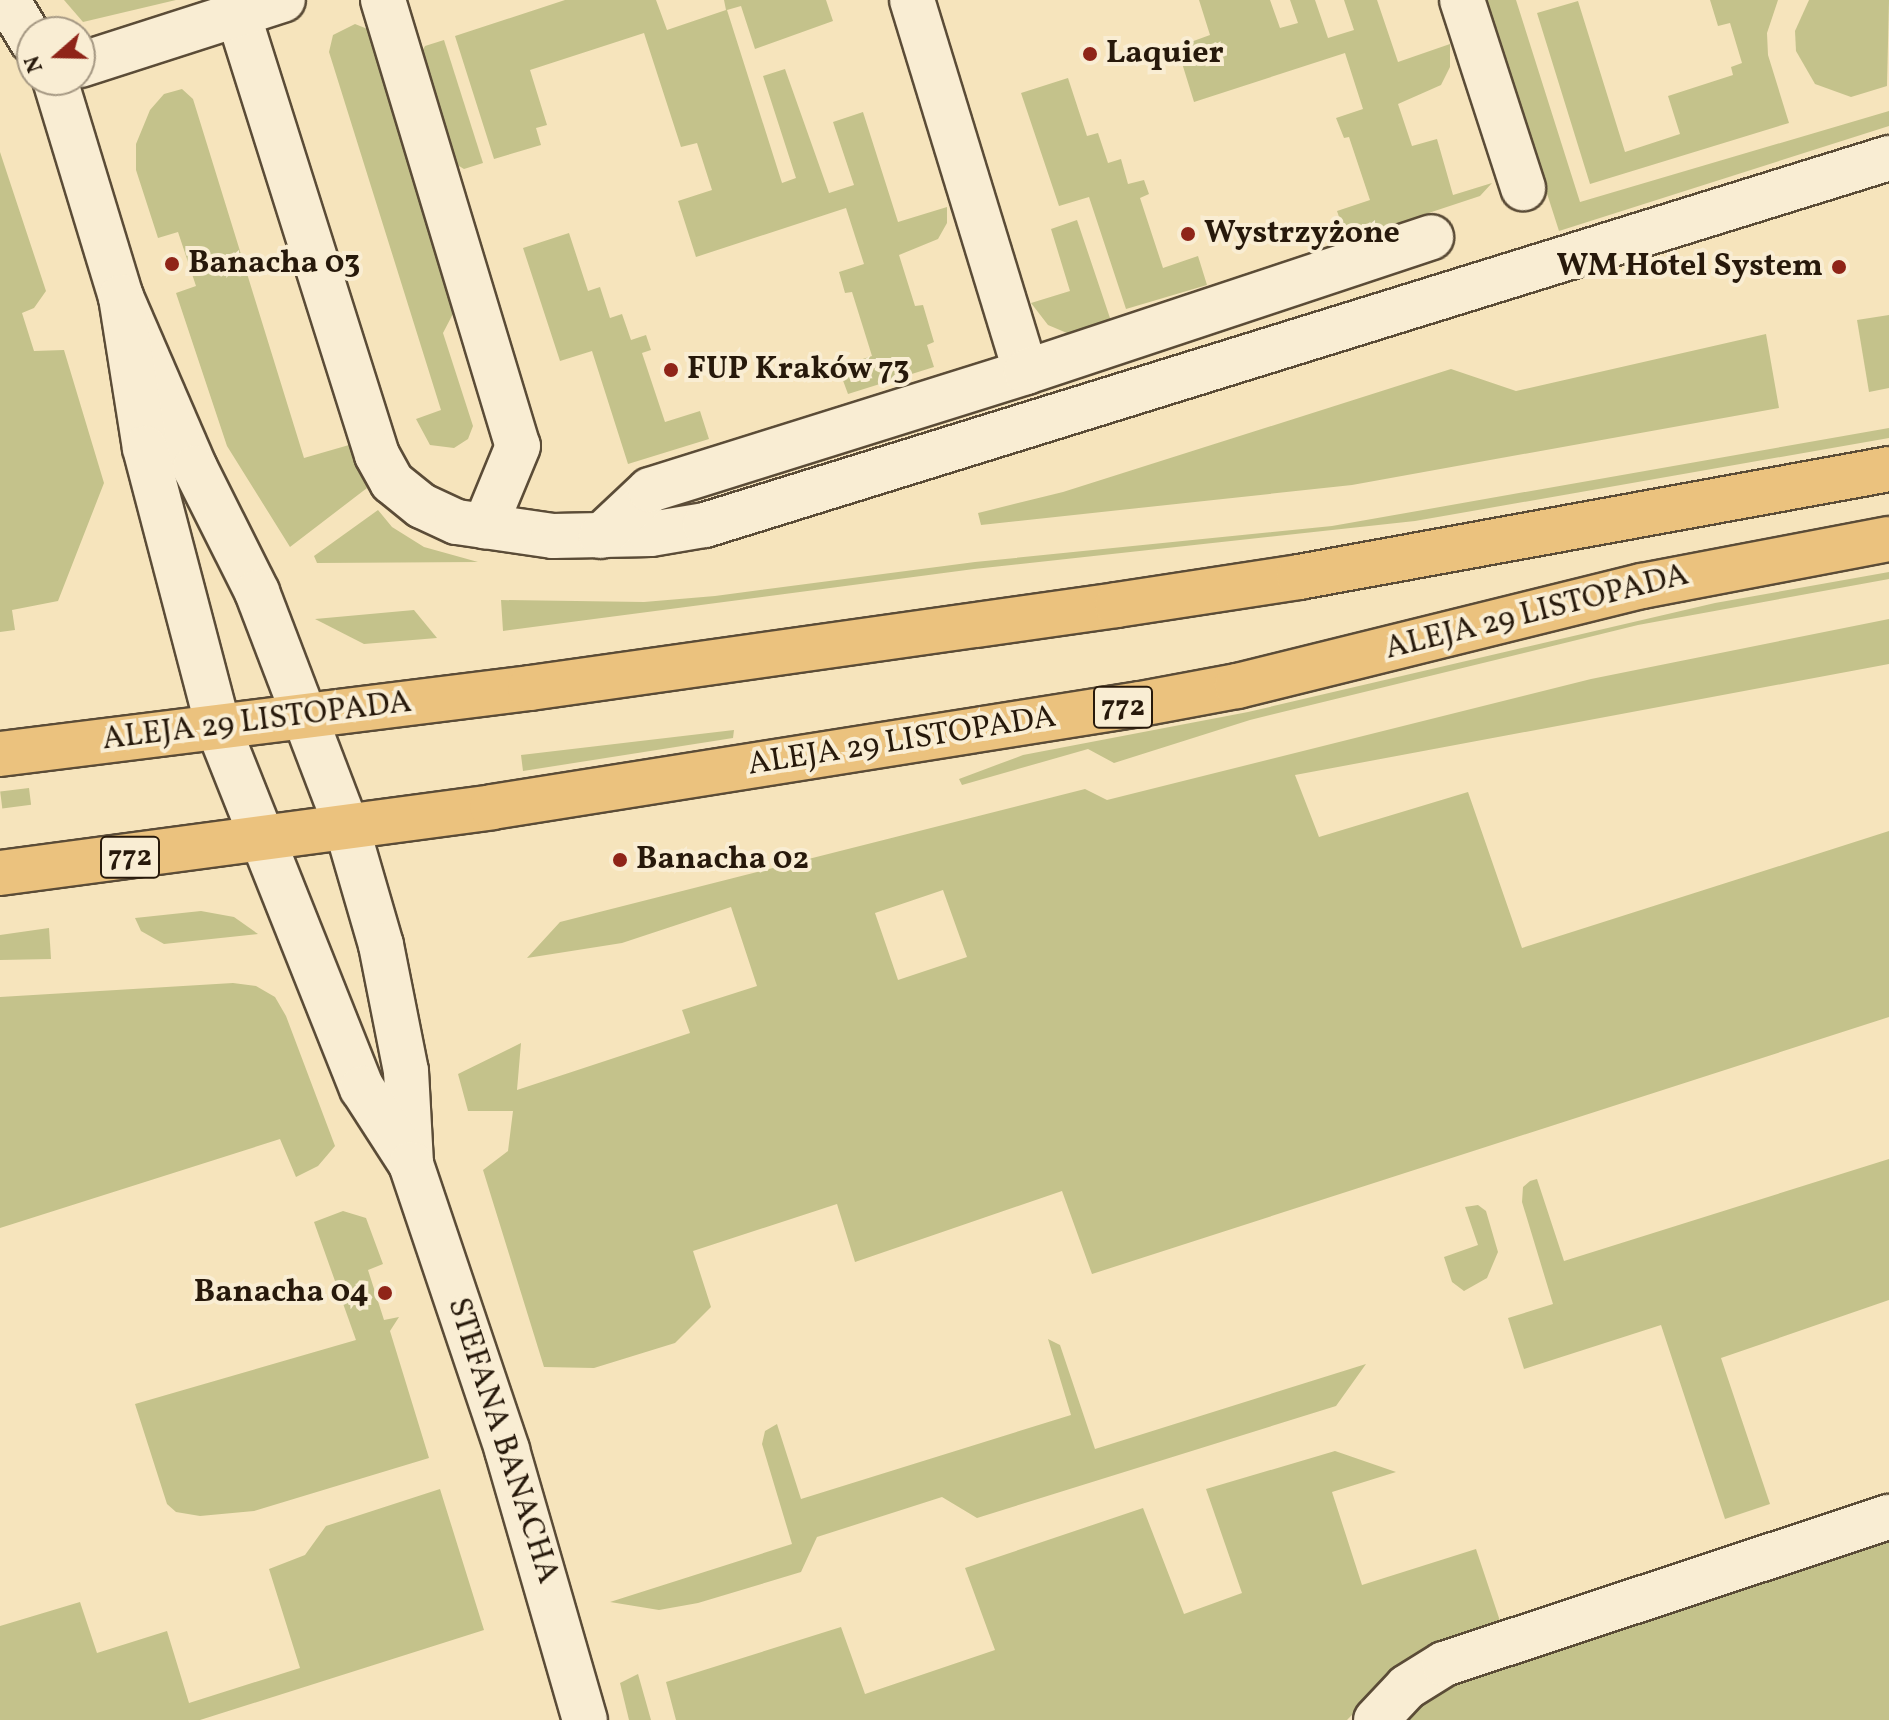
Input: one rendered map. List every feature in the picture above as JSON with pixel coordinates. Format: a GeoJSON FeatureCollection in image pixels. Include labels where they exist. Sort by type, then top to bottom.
{"type":"FeatureCollection","features":[{"type":"Feature","properties":{"kind":"main road","name":"ALEJA 29 LISTOPADA"},"geometry":{"type":"LineString","coordinates":[[0,754],[307,716],[1284,580],[1889,469]]}},
{"type":"Feature","properties":{"kind":"main road","name":"ALEJA 29 LISTOPADA"},"geometry":{"type":"LineString","coordinates":[[0,873],[347,828],[1209,691],[1642,586],[1889,539]]}},
{"type":"Feature","properties":{"kind":"street"},"geometry":{"type":"LineString","coordinates":[[96,60],[283,0]]}},
{"type":"Feature","properties":{"kind":"street"},"geometry":{"type":"LineString","coordinates":[[383,0],[518,446],[485,526]]}},
{"type":"Feature","properties":{"kind":"street"},"geometry":{"type":"LineString","coordinates":[[912,0],[1026,372]]}},
{"type":"Feature","properties":{"kind":"street"},"geometry":{"type":"LineString","coordinates":[[1462,0],[1523,188]]}},
{"type":"Feature","properties":{"kind":"street"},"geometry":{"type":"LineString","coordinates":[[238,14],[377,455],[392,482],[422,506],[457,522],[485,526],[601,536],[705,525],[1889,158]]}},
{"type":"Feature","properties":{"kind":"street"},"geometry":{"type":"LineString","coordinates":[[60,96],[121,297]]}},
{"type":"Feature","properties":{"kind":"street"},"geometry":{"type":"LineString","coordinates":[[601,536],[650,490],[1026,372],[1431,237]]}},
{"type":"Feature","properties":{"kind":"street","name":"STEFANA BANACHA"},"geometry":{"type":"LineString","coordinates":[[121,297],[195,468],[257,592],[307,716],[347,828],[381,945],[406,1071],[411,1164]]}},
{"type":"Feature","properties":{"kind":"street","name":"STEFANA BANACHA"},"geometry":{"type":"LineString","coordinates":[[121,297],[145,448],[218,727],[259,840],[362,1088],[411,1164],[500,1430],[585,1720]]}},
{"type":"Feature","properties":{"kind":"street"},"geometry":{"type":"LineString","coordinates":[[1376,1720],[1407,1687],[1444,1664],[1889,1517]]}},
{"type":"Feature","properties":{"kind":"shaded area"},"geometry":{"type":"Polygon","coordinates":[[[64,0],[176,0],[96,19],[96,16],[78,16],[64,0]]]}},
{"type":"Feature","properties":{"kind":"shaded area"},"geometry":{"type":"Polygon","coordinates":[[[565,0],[656,0],[667,30],[726,10],[724,0],[826,0],[833,21],[755,49],[741,6],[727,10],[782,183],[796,178],[763,76],[785,69],[829,193],[854,185],[833,122],[863,112],[898,222],[947,207],[947,223],[938,239],[899,255],[915,306],[923,305],[934,342],[927,345],[934,367],[848,394],[838,367],[872,356],[852,292],[845,293],[839,272],[864,264],[846,208],[696,257],[678,201],[712,190],[697,143],[681,147],[644,33],[530,70],[547,125],[536,128],[541,145],[494,159],[455,36],[565,0]]]}},
{"type":"Feature","properties":{"kind":"shaded area"},"geometry":{"type":"Polygon","coordinates":[[[1199,0],[1270,0],[1280,28],[1298,23],[1290,0],[1315,0],[1328,38],[1354,30],[1344,0],[1377,0],[1398,62],[1450,44],[1450,67],[1441,85],[1398,104],[1412,146],[1437,139],[1453,195],[1492,183],[1480,196],[1347,240],[1337,211],[1370,200],[1349,137],[1344,138],[1336,118],[1363,109],[1345,53],[1194,102],[1177,47],[1210,35],[1199,0]]]}},
{"type":"Feature","properties":{"kind":"shaded area"},"geometry":{"type":"Polygon","coordinates":[[[1485,0],[1516,0],[1580,202],[1889,111],[1889,126],[1559,231],[1485,0]]]}},
{"type":"Feature","properties":{"kind":"shaded area"},"geometry":{"type":"Polygon","coordinates":[[[1710,0],[1778,0],[1767,33],[1768,55],[1789,123],[1590,184],[1537,13],[1578,1],[1625,152],[1680,134],[1668,96],[1733,75],[1731,67],[1742,63],[1730,23],[1718,26],[1710,0]]]}},
{"type":"Feature","properties":{"kind":"shaded area"},"geometry":{"type":"Polygon","coordinates":[[[1809,0],[1889,0],[1887,86],[1851,97],[1815,84],[1796,51],[1795,31],[1809,0]]]}},
{"type":"Feature","properties":{"kind":"shaded area"},"geometry":{"type":"Polygon","coordinates":[[[355,24],[370,30],[456,308],[443,333],[473,426],[468,439],[454,448],[430,445],[416,419],[441,410],[329,52],[333,35],[355,24]]]}},
{"type":"Feature","properties":{"kind":"shaded area"},"geometry":{"type":"Polygon","coordinates":[[[444,40],[483,163],[464,169],[454,163],[420,55],[425,46],[444,40]]]}},
{"type":"Feature","properties":{"kind":"shaded area"},"geometry":{"type":"Polygon","coordinates":[[[1068,78],[1087,136],[1098,133],[1108,163],[1121,159],[1128,184],[1144,180],[1149,194],[1140,198],[1163,268],[1198,256],[1207,285],[1126,309],[1089,197],[1059,206],[1021,93],[1068,78]]]}},
{"type":"Feature","properties":{"kind":"shaded area"},"geometry":{"type":"Polygon","coordinates":[[[182,89],[193,99],[304,458],[349,445],[367,488],[290,547],[227,446],[176,293],[196,286],[178,232],[158,238],[136,170],[136,144],[150,110],[164,94],[182,89]]]}},
{"type":"Feature","properties":{"kind":"shaded area"},"geometry":{"type":"Polygon","coordinates":[[[0,152],[46,291],[34,308],[22,313],[34,351],[64,350],[104,483],[58,601],[12,610],[15,630],[0,632],[0,152]]]}},
{"type":"Feature","properties":{"kind":"shaded area"},"geometry":{"type":"Polygon","coordinates":[[[1077,220],[1112,324],[1074,336],[1048,325],[1031,303],[1070,291],[1051,229],[1077,220]]]}},
{"type":"Feature","properties":{"kind":"shaded area"},"geometry":{"type":"Polygon","coordinates":[[[569,233],[588,291],[600,287],[610,318],[622,314],[631,340],[646,335],[651,350],[642,353],[665,422],[700,411],[709,439],[628,464],[592,351],[560,361],[523,248],[569,233]]]}},
{"type":"Feature","properties":{"kind":"shaded area"},"geometry":{"type":"Polygon","coordinates":[[[1889,315],[1889,388],[1869,392],[1857,320],[1889,315]]]}},
{"type":"Feature","properties":{"kind":"shaded area"},"geometry":{"type":"Polygon","coordinates":[[[1766,334],[1779,408],[1352,485],[981,525],[978,513],[1063,492],[1451,369],[1516,391],[1766,334]]]}},
{"type":"Feature","properties":{"kind":"shaded area"},"geometry":{"type":"Polygon","coordinates":[[[1889,428],[1889,438],[1415,521],[974,569],[503,631],[501,600],[644,602],[715,596],[975,562],[1332,526],[1889,428]]]}},
{"type":"Feature","properties":{"kind":"shaded area"},"geometry":{"type":"Polygon","coordinates":[[[378,510],[392,527],[424,547],[478,562],[317,563],[314,556],[378,510]]]}},
{"type":"Feature","properties":{"kind":"shaded area"},"geometry":{"type":"Polygon","coordinates":[[[1889,572],[1889,579],[1638,625],[1250,720],[1114,763],[1088,749],[962,785],[959,779],[1023,755],[1248,712],[1715,603],[1889,572]]]}},
{"type":"Feature","properties":{"kind":"shaded area"},"geometry":{"type":"Polygon","coordinates":[[[414,610],[437,638],[364,644],[315,619],[414,610]]]}},
{"type":"Feature","properties":{"kind":"shaded area"},"geometry":{"type":"Polygon","coordinates":[[[1889,619],[1889,664],[1295,775],[1319,837],[1468,792],[1522,948],[1889,831],[1889,1017],[1092,1274],[1062,1191],[855,1262],[837,1204],[693,1251],[711,1307],[675,1343],[594,1368],[544,1367],[483,1170],[508,1151],[513,1111],[468,1111],[458,1074],[521,1043],[517,1090],[690,1033],[682,1010],[757,986],[731,907],[622,943],[527,958],[560,922],[1085,789],[1107,800],[1591,679],[1889,619]],[[943,890],[875,913],[898,980],[967,957],[943,890]]]}},
{"type":"Feature","properties":{"kind":"shaded area"},"geometry":{"type":"Polygon","coordinates":[[[734,730],[733,738],[523,771],[521,755],[734,730]]]}},
{"type":"Feature","properties":{"kind":"shaded area"},"geometry":{"type":"Polygon","coordinates":[[[29,788],[31,805],[2,808],[0,792],[29,788]]]}},
{"type":"Feature","properties":{"kind":"shaded area"},"geometry":{"type":"Polygon","coordinates":[[[201,911],[234,917],[258,934],[164,944],[141,931],[135,918],[201,911]]]}},
{"type":"Feature","properties":{"kind":"shaded area"},"geometry":{"type":"Polygon","coordinates":[[[49,928],[51,959],[0,960],[0,935],[49,928]]]}},
{"type":"Feature","properties":{"kind":"shaded area"},"geometry":{"type":"Polygon","coordinates":[[[233,983],[256,986],[275,997],[286,1016],[335,1146],[318,1166],[296,1177],[280,1139],[0,1228],[0,997],[233,983]]]}},
{"type":"Feature","properties":{"kind":"shaded area"},"geometry":{"type":"Polygon","coordinates":[[[1889,1159],[1889,1300],[1721,1358],[1770,1504],[1725,1519],[1661,1325],[1524,1369],[1508,1318],[1553,1304],[1522,1202],[1523,1187],[1530,1181],[1537,1179],[1564,1261],[1889,1159]]]}},
{"type":"Feature","properties":{"kind":"shaded area"},"geometry":{"type":"Polygon","coordinates":[[[1478,1205],[1486,1211],[1498,1252],[1487,1278],[1464,1291],[1452,1282],[1444,1257],[1478,1245],[1465,1207],[1478,1205]]]}},
{"type":"Feature","properties":{"kind":"shaded area"},"geometry":{"type":"Polygon","coordinates":[[[343,1211],[366,1218],[383,1264],[368,1270],[384,1320],[399,1317],[390,1331],[429,1458],[254,1511],[200,1516],[176,1512],[167,1504],[135,1404],[356,1340],[314,1222],[343,1211]]]}},
{"type":"Feature","properties":{"kind":"shaded area"},"geometry":{"type":"Polygon","coordinates":[[[1048,1339],[1060,1345],[1095,1449],[1366,1364],[1336,1406],[977,1518],[942,1497],[817,1537],[801,1572],[698,1603],[659,1610],[610,1602],[792,1544],[762,1444],[765,1431],[777,1424],[801,1499],[1071,1415],[1048,1339]]]}},
{"type":"Feature","properties":{"kind":"shaded area"},"geometry":{"type":"Polygon","coordinates":[[[1335,1451],[1396,1472],[1332,1492],[1362,1585],[1476,1549],[1502,1627],[1402,1664],[1347,1720],[676,1720],[666,1682],[841,1627],[865,1694],[995,1650],[965,1568],[1143,1508],[1184,1614],[1242,1593],[1206,1489],[1335,1451]]]}},
{"type":"Feature","properties":{"kind":"shaded area"},"geometry":{"type":"Polygon","coordinates":[[[440,1489],[484,1630],[200,1720],[0,1720],[0,1626],[80,1602],[97,1653],[167,1631],[189,1703],[300,1668],[269,1569],[305,1555],[326,1526],[440,1489]]]}},
{"type":"Feature","properties":{"kind":"shaded area"},"geometry":{"type":"Polygon","coordinates":[[[1889,1539],[1889,1720],[1394,1720],[1433,1690],[1889,1539]]]}},
{"type":"Feature","properties":{"kind":"shaded area"},"geometry":{"type":"Polygon","coordinates":[[[638,1674],[651,1720],[629,1720],[620,1683],[638,1674]]]}},
{"type":"Feature","properties":{"kind":"place","name":"Laquier"},"geometry":{"type":"Point","coordinates":[1090,54]}},
{"type":"Feature","properties":{"kind":"place","name":"Wystrzyżone"},"geometry":{"type":"Point","coordinates":[1188,234]}},
{"type":"Feature","properties":{"kind":"place","name":"Banacha 03"},"geometry":{"type":"Point","coordinates":[172,264]}},
{"type":"Feature","properties":{"kind":"place","name":"WM Hotel System"},"geometry":{"type":"Point","coordinates":[1839,267]}},
{"type":"Feature","properties":{"kind":"place","name":"FUP Kraków 73"},"geometry":{"type":"Point","coordinates":[671,370]}},
{"type":"Feature","properties":{"kind":"place","name":"Banacha 02"},"geometry":{"type":"Point","coordinates":[620,860]}},
{"type":"Feature","properties":{"kind":"place","name":"Banacha 04"},"geometry":{"type":"Point","coordinates":[385,1293]}}]}
